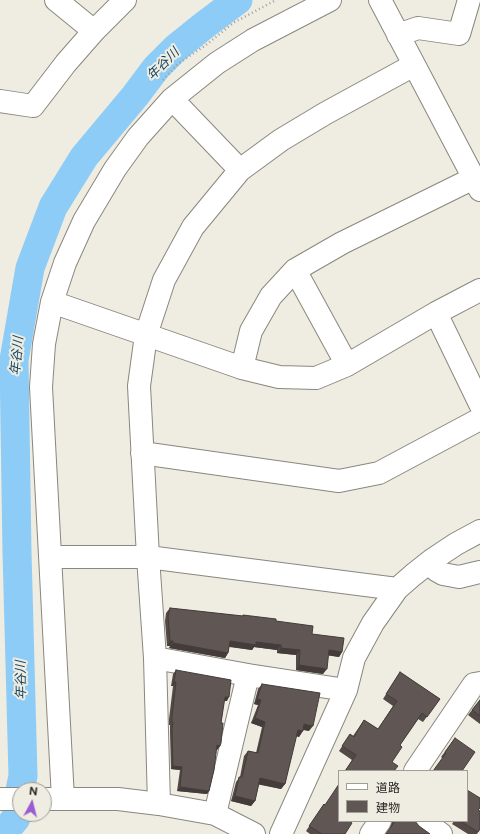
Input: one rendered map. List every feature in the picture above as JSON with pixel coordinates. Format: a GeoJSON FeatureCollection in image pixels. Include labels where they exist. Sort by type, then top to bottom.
{"type":"FeatureCollection","features":[{"type":"Feature","properties":{"kind":"street"},"geometry":{"type":"LineString","coordinates":[[56,0],[94,31]]}},
{"type":"Feature","properties":{"kind":"street"},"geometry":{"type":"LineString","coordinates":[[0,101],[33,106],[66,63],[94,31],[125,0]]}},
{"type":"Feature","properties":{"kind":"street"},"geometry":{"type":"LineString","coordinates":[[254,834],[215,814],[159,804],[118,799],[53,799],[50,556],[41,387],[44,344],[52,302],[65,263],[84,221],[115,169],[138,137],[165,92],[217,63],[253,40],[330,0]]}},
{"type":"Feature","properties":{"kind":"street"},"geometry":{"type":"LineString","coordinates":[[242,368],[251,331],[271,296],[295,270],[342,243],[477,184],[380,0]]}},
{"type":"Feature","properties":{"kind":"street"},"geometry":{"type":"LineString","coordinates":[[398,35],[418,28],[459,34],[469,0]]}},
{"type":"Feature","properties":{"kind":"street"},"geometry":{"type":"LineString","coordinates":[[159,804],[155,658],[139,386],[146,335],[164,280],[193,227],[240,170],[281,140],[326,113],[414,65]]}},
{"type":"Feature","properties":{"kind":"street"},"geometry":{"type":"LineString","coordinates":[[165,92],[240,170]]}},
{"type":"Feature","properties":{"kind":"street"},"geometry":{"type":"LineString","coordinates":[[295,270],[347,365]]}},
{"type":"Feature","properties":{"kind":"street"},"geometry":{"type":"LineString","coordinates":[[52,302],[242,368],[279,377],[316,378],[347,365],[436,313],[480,290]]}},
{"type":"Feature","properties":{"kind":"street"},"geometry":{"type":"LineString","coordinates":[[436,313],[480,404]]}},
{"type":"Feature","properties":{"kind":"street"},"geometry":{"type":"LineString","coordinates":[[142,452],[340,480],[379,473],[480,419]]}},
{"type":"Feature","properties":{"kind":"street"},"geometry":{"type":"LineString","coordinates":[[281,834],[346,690],[354,658],[373,623],[396,589],[432,560],[456,544],[480,531]]}},
{"type":"Feature","properties":{"kind":"street"},"geometry":{"type":"LineString","coordinates":[[50,556],[148,557],[396,589]]}},
{"type":"Feature","properties":{"kind":"street"},"geometry":{"type":"LineString","coordinates":[[432,560],[436,570],[443,574],[458,577],[480,572]]}},
{"type":"Feature","properties":{"kind":"street"},"geometry":{"type":"LineString","coordinates":[[155,658],[248,675],[346,690]]}},
{"type":"Feature","properties":{"kind":"street"},"geometry":{"type":"LineString","coordinates":[[215,814],[248,675]]}},
{"type":"Feature","properties":{"kind":"street"},"geometry":{"type":"LineString","coordinates":[[416,770],[474,684],[480,683]]}},
{"type":"Feature","properties":{"kind":"street"},"geometry":{"type":"LineString","coordinates":[[0,799],[12,799]]}},
{"type":"Feature","properties":{"kind":"street"},"geometry":{"type":"LineString","coordinates":[[371,834],[379,822]]}},
{"type":"Feature","properties":{"kind":"street"},"geometry":{"type":"LineString","coordinates":[[424,822],[441,834]]}},
{"type":"Feature","properties":{"kind":"path"},"geometry":{"type":"LineString","coordinates":[[165,92],[179,63],[206,45],[234,23],[276,0]]}},
{"type":"Feature","properties":{"kind":"building"},"geometry":{"type":"Polygon","coordinates":[[[170,608],[276,619],[276,621],[313,626],[312,634],[344,638],[342,652],[329,650],[327,669],[299,665],[300,650],[281,648],[281,645],[256,642],[256,645],[230,641],[228,653],[173,643],[173,641],[170,641],[168,616],[170,608]]]}},
{"type":"Feature","properties":{"kind":"building"},"geometry":{"type":"Polygon","coordinates":[[[176,670],[231,680],[229,697],[225,697],[221,723],[223,723],[221,743],[220,746],[217,745],[214,770],[209,791],[180,787],[182,767],[173,766],[172,716],[176,670]]]}},
{"type":"Feature","properties":{"kind":"building"},"geometry":{"type":"Polygon","coordinates":[[[400,672],[440,699],[427,717],[422,713],[400,745],[402,747],[392,762],[398,766],[395,770],[346,770],[356,755],[342,746],[350,734],[354,737],[364,720],[378,729],[397,701],[386,694],[400,672]]]}},
{"type":"Feature","properties":{"kind":"building"},"geometry":{"type":"Polygon","coordinates":[[[262,684],[320,693],[313,726],[304,724],[303,731],[298,730],[285,784],[260,778],[255,801],[235,796],[239,777],[242,777],[248,751],[258,753],[265,722],[255,718],[261,700],[257,699],[262,684]]]}},
{"type":"Feature","properties":{"kind":"building"},"geometry":{"type":"Polygon","coordinates":[[[480,700],[480,716],[472,710],[480,700]]]}},
{"type":"Feature","properties":{"kind":"building"},"geometry":{"type":"Polygon","coordinates":[[[455,738],[475,752],[463,770],[434,770],[446,753],[445,752],[455,738]]]}},
{"type":"Feature","properties":{"kind":"building"},"geometry":{"type":"Polygon","coordinates":[[[338,786],[338,822],[352,823],[345,834],[322,834],[309,826],[324,804],[325,805],[338,786]]]}},
{"type":"Feature","properties":{"kind":"building"},"geometry":{"type":"Polygon","coordinates":[[[468,791],[480,798],[480,808],[478,810],[480,811],[480,829],[478,832],[462,822],[468,822],[468,791]]]}},
{"type":"Feature","properties":{"kind":"building"},"geometry":{"type":"Polygon","coordinates":[[[394,822],[416,822],[430,834],[386,834],[394,822]]]}},
{"type":"Feature","properties":{"kind":"waterway","name":"年谷川"},"geometry":{"type":"LineString","coordinates":[[22,782],[23,776],[14,360],[30,268],[53,207],[84,157],[135,96],[156,68],[176,48],[238,0]]}},
{"type":"Feature","properties":{"kind":"waterway","name":"年谷川"},"geometry":{"type":"LineString","coordinates":[[3,834],[13,822]]}}]}
